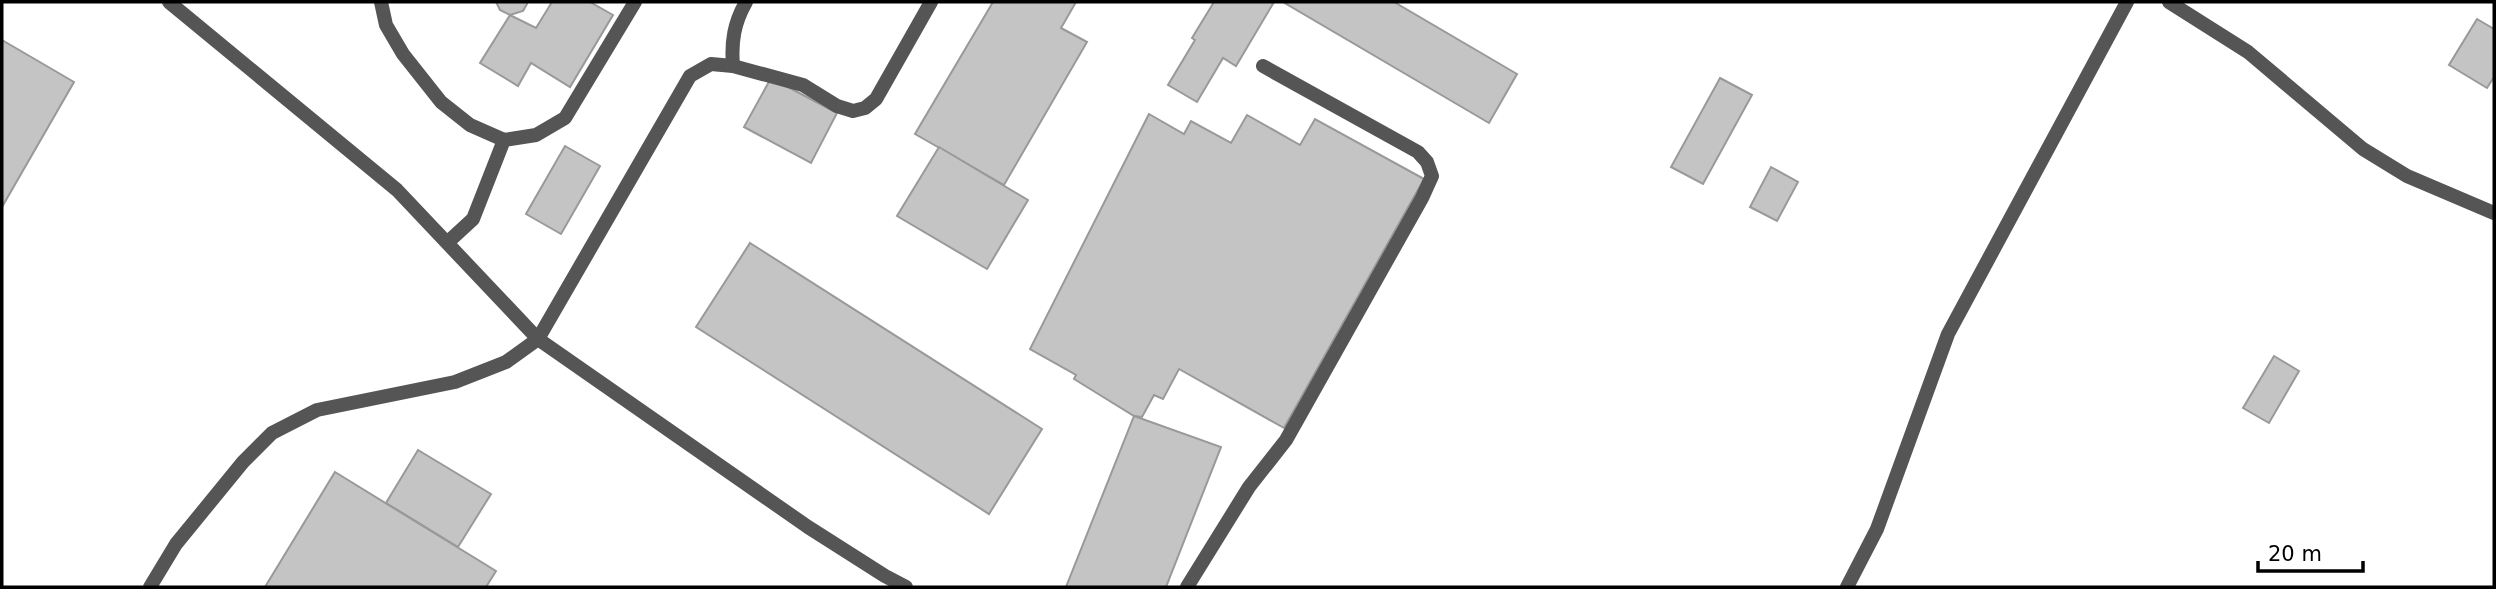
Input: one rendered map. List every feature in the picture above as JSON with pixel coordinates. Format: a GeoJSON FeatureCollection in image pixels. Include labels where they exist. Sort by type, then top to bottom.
{"type":"FeatureCollection","features":[{"type":"Feature","properties":{"kind":"street"},"geometry":{"type":"LineString","coordinates":[[169,2],[397,190],[538,339],[808,527],[906,587]]}},
{"type":"Feature","properties":{"kind":"street"},"geometry":{"type":"LineString","coordinates":[[381,2],[386,25],[403,54],[441,102],[470,125],[504,140],[536,135],[565,118],[635,2]]}},
{"type":"Feature","properties":{"kind":"street"},"geometry":{"type":"LineString","coordinates":[[733,66],[731,41],[738,15],[746,2]]}},
{"type":"Feature","properties":{"kind":"street"},"geometry":{"type":"LineString","coordinates":[[150,587],[176,544],[243,462],[272,433],[317,410],[455,382],[506,362],[538,339],[690,76],[712,64],[733,66],[803,85],[837,106],[853,111],[865,108],[876,99],[931,2]]}},
{"type":"Feature","properties":{"kind":"street"},"geometry":{"type":"LineString","coordinates":[[1847,587],[1877,529],[1948,334],[2127,2]]}},
{"type":"Feature","properties":{"kind":"street"},"geometry":{"type":"LineString","coordinates":[[2169,2],[2248,52],[2363,149],[2407,176],[2494,213]]}},
{"type":"Feature","properties":{"kind":"street"},"geometry":{"type":"LineString","coordinates":[[1187,587],[1249,487],[1286,440],[1432,176],[1427,162],[1419,152],[1263,66]]}},
{"type":"Feature","properties":{"kind":"street"},"geometry":{"type":"LineString","coordinates":[[448,242],[473,219],[504,140]]}},
{"type":"Feature","properties":{"kind":"building"},"geometry":{"type":"Polygon","coordinates":[[[496,2],[527,4],[523,11],[510,15],[500,10],[496,2]]]}},
{"type":"Feature","properties":{"kind":"building"},"geometry":{"type":"Polygon","coordinates":[[[552,2],[590,2],[613,15],[570,87],[531,63],[518,86],[480,63],[510,15],[536,28],[552,2]]]}},
{"type":"Feature","properties":{"kind":"building"},"geometry":{"type":"Polygon","coordinates":[[[993,2],[1076,2],[1061,28],[1087,42],[1004,185],[915,134],[993,2]]]}},
{"type":"Feature","properties":{"kind":"building"},"geometry":{"type":"Polygon","coordinates":[[[1214,2],[1274,2],[1236,66],[1223,58],[1197,102],[1168,85],[1214,2]]]}},
{"type":"Feature","properties":{"kind":"building"},"geometry":{"type":"Polygon","coordinates":[[[1283,2],[1394,2],[1517,74],[1489,123],[1283,2]]]}},
{"type":"Feature","properties":{"kind":"building"},"geometry":{"type":"Polygon","coordinates":[[[2477,19],[2494,29],[2494,77],[2487,88],[2449,65],[2477,19]]]}},
{"type":"Feature","properties":{"kind":"building"},"geometry":{"type":"Polygon","coordinates":[[[2,40],[74,82],[2,207],[2,40]]]}},
{"type":"Feature","properties":{"kind":"building"},"geometry":{"type":"Polygon","coordinates":[[[771,78],[837,113],[811,163],[744,127],[771,78]]]}},
{"type":"Feature","properties":{"kind":"building"},"geometry":{"type":"Polygon","coordinates":[[[1720,78],[1752,95],[1703,184],[1671,167],[1720,78]]]}},
{"type":"Feature","properties":{"kind":"building"},"geometry":{"type":"Polygon","coordinates":[[[1149,114],[1184,134],[1191,121],[1231,143],[1247,115],[1300,145],[1315,119],[1424,179],[1284,428],[1179,369],[1163,399],[1154,395],[1142,417],[1134,416],[1074,379],[1076,375],[1030,349],[1149,114]]]}},
{"type":"Feature","properties":{"kind":"building"},"geometry":{"type":"Polygon","coordinates":[[[565,146],[600,166],[561,234],[526,214],[565,146]]]}},
{"type":"Feature","properties":{"kind":"building"},"geometry":{"type":"Polygon","coordinates":[[[939,147],[1028,200],[987,269],[897,216],[939,147]]]}},
{"type":"Feature","properties":{"kind":"building"},"geometry":{"type":"Polygon","coordinates":[[[1771,167],[1798,182],[1777,221],[1750,207],[1771,167]]]}},
{"type":"Feature","properties":{"kind":"building"},"geometry":{"type":"Polygon","coordinates":[[[750,243],[1042,429],[989,514],[696,327],[750,243]]]}},
{"type":"Feature","properties":{"kind":"building"},"geometry":{"type":"Polygon","coordinates":[[[2274,356],[2299,371],[2269,423],[2243,408],[2274,356]]]}},
{"type":"Feature","properties":{"kind":"building"},"geometry":{"type":"Polygon","coordinates":[[[1134,416],[1221,447],[1166,587],[1066,587],[1134,416]]]}},
{"type":"Feature","properties":{"kind":"building"},"geometry":{"type":"Polygon","coordinates":[[[418,450],[491,494],[458,547],[386,503],[418,450]]]}},
{"type":"Feature","properties":{"kind":"building"},"geometry":{"type":"Polygon","coordinates":[[[335,472],[496,571],[486,587],[265,587],[335,472]]]}}]}
